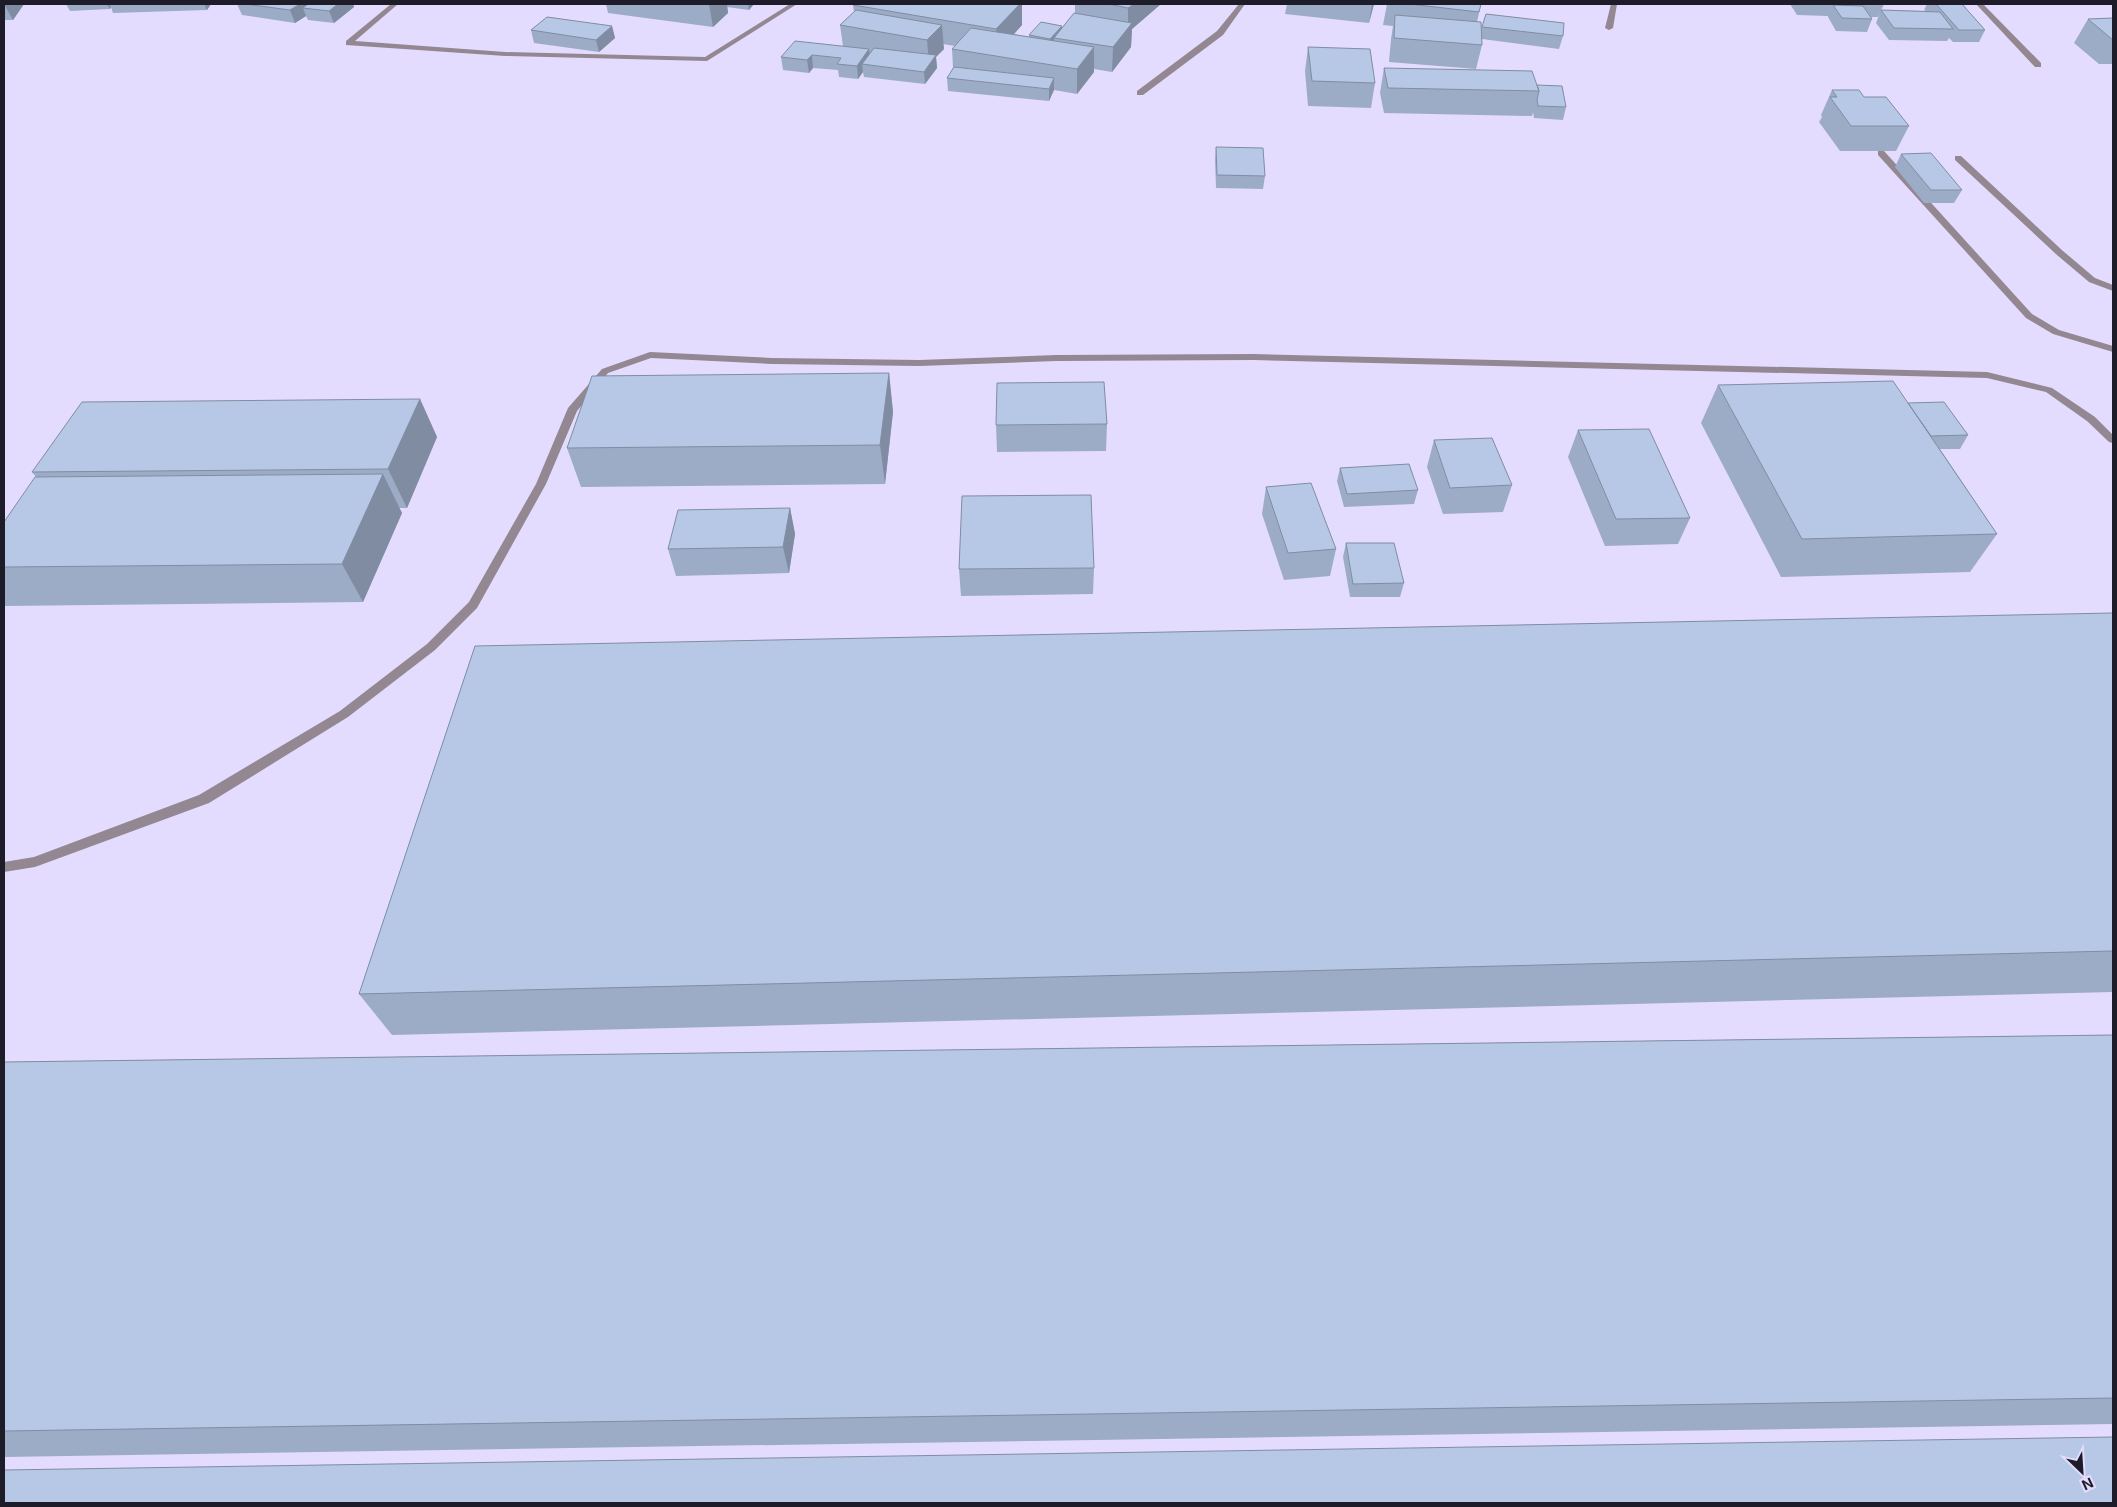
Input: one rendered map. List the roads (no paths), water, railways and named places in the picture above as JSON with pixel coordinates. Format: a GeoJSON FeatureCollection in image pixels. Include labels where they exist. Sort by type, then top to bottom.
{"type":"FeatureCollection","features":[{"type":"Feature","properties":{"kind":"street"},"geometry":{"type":"LineString","coordinates":[[395,4],[349,44],[413,46],[505,54],[707,59],[794,4]]}},
{"type":"Feature","properties":{"kind":"street"},"geometry":{"type":"LineString","coordinates":[[1140,93],[1220,33],[1242,4]]}},
{"type":"Feature","properties":{"kind":"street"},"geometry":{"type":"LineString","coordinates":[[1609,28],[1614,4]]}},
{"type":"Feature","properties":{"kind":"street"},"geometry":{"type":"LineString","coordinates":[[1979,4],[2038,65]]}},
{"type":"Feature","properties":{"kind":"street"},"geometry":{"type":"LineString","coordinates":[[1881,152],[2029,316],[2056,332],[2113,349]]}},
{"type":"Feature","properties":{"kind":"street"},"geometry":{"type":"LineString","coordinates":[[1958,158],[2060,253],[2092,280],[2113,288]]}},
{"type":"Feature","properties":{"kind":"street"},"geometry":{"type":"LineString","coordinates":[[4,867],[35,862],[204,799],[344,714],[431,647],[473,605],[541,484],[572,410],[605,371],[650,355],[772,361],[919,363],[1056,358],[1253,357],[1987,375],[2049,390],[2091,419],[2113,440]]}}]}
